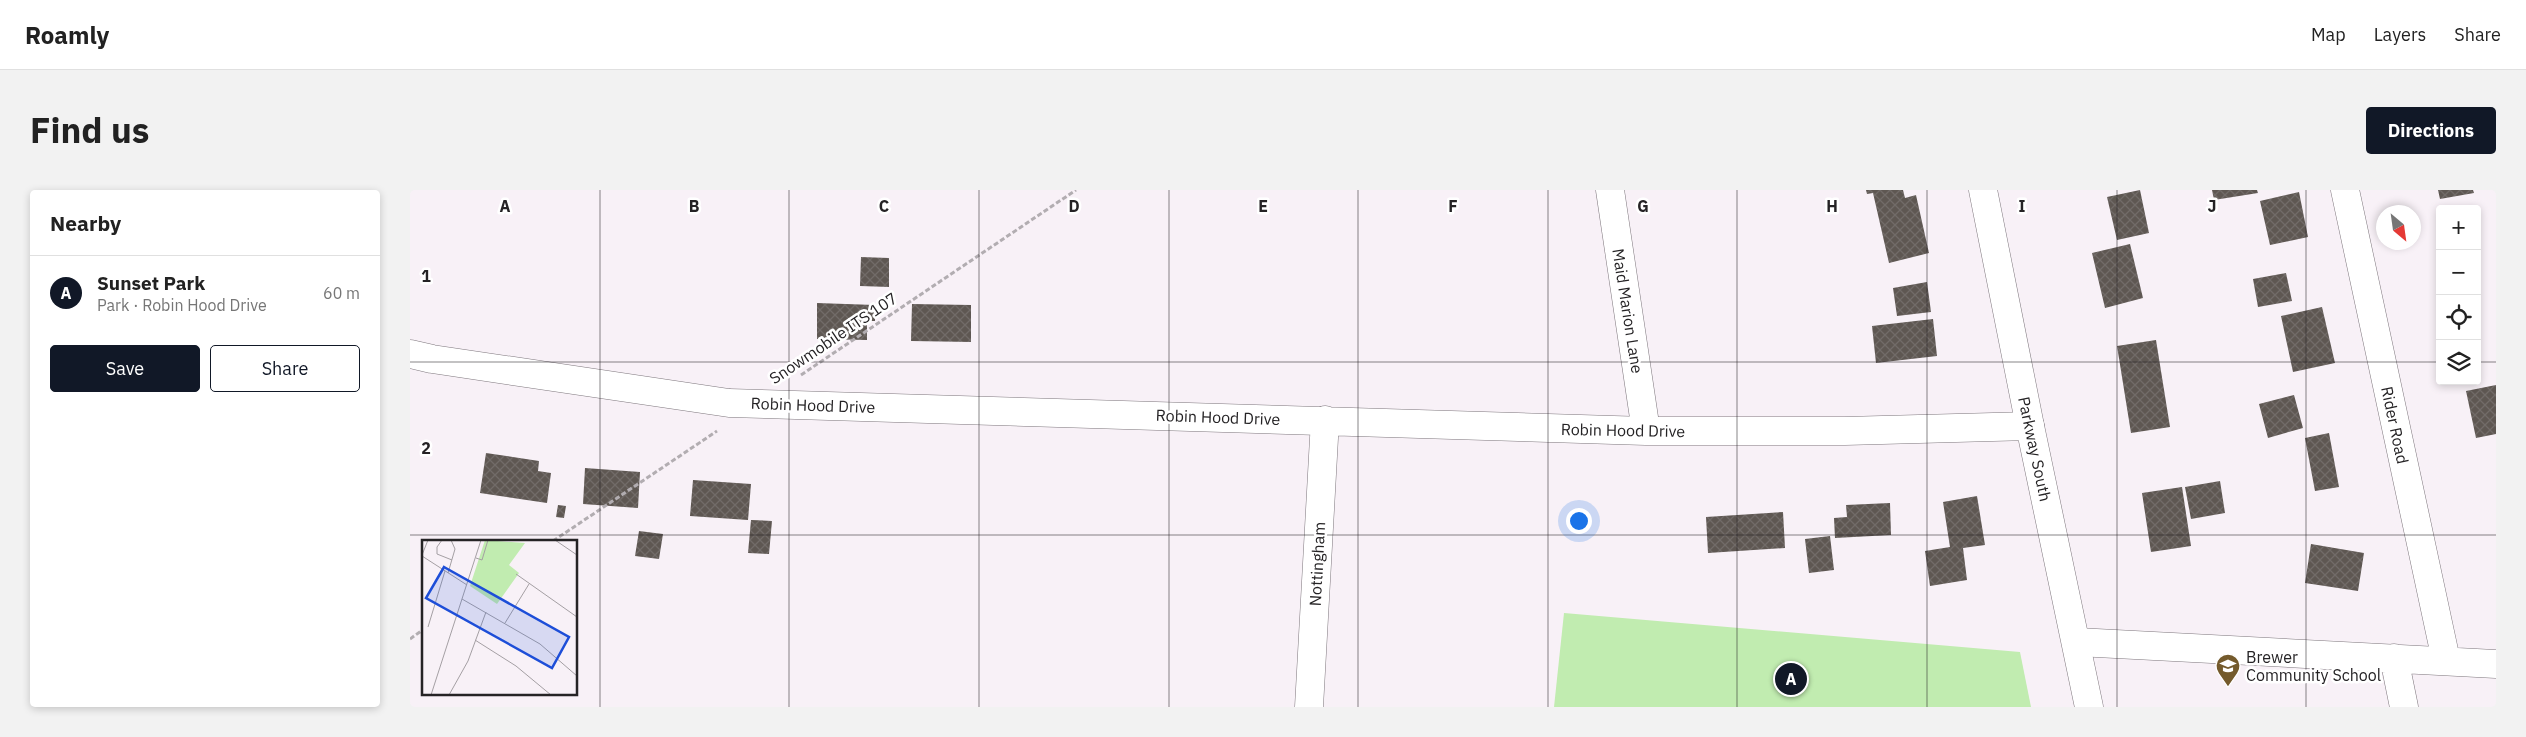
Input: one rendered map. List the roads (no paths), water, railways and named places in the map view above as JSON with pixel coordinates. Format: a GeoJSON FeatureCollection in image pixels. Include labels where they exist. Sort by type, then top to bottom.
{"type":"FeatureCollection","features":[{"type":"Feature","properties":{"kind":"street","name":"Maid Marion Lane"},"geometry":{"type":"LineString","coordinates":[[1610,190],[1646,431]]}},
{"type":"Feature","properties":{"kind":"street","name":"Parkway South"},"geometry":{"type":"LineString","coordinates":[[1984,190],[2030,426],[2077,642],[2089,707]]}},
{"type":"Feature","properties":{"kind":"street","name":"Rider Road"},"geometry":{"type":"LineString","coordinates":[[2345,190],[2446,660]]}},
{"type":"Feature","properties":{"kind":"street","name":"Robin Hood Drive"},"geometry":{"type":"LineString","coordinates":[[410,354],[729,403],[1646,431],[1845,431],[2030,426]]}},
{"type":"Feature","properties":{"kind":"street","name":"Nottingham"},"geometry":{"type":"LineString","coordinates":[[1309,707],[1325,420]]}},
{"type":"Feature","properties":{"kind":"street"},"geometry":{"type":"LineString","coordinates":[[2077,642],[2496,664]]}},
{"type":"Feature","properties":{"kind":"street"},"geometry":{"type":"LineString","coordinates":[[2394,658],[2404,707]]}},
{"type":"Feature","properties":{"kind":"place","name":"Sunset Park"},"geometry":{"type":"Point","coordinates":[1791,679]}},
{"type":"Feature","properties":{"kind":"place","name":"Brewer Community School"},"geometry":{"type":"Point","coordinates":[2228,687]}}]}
